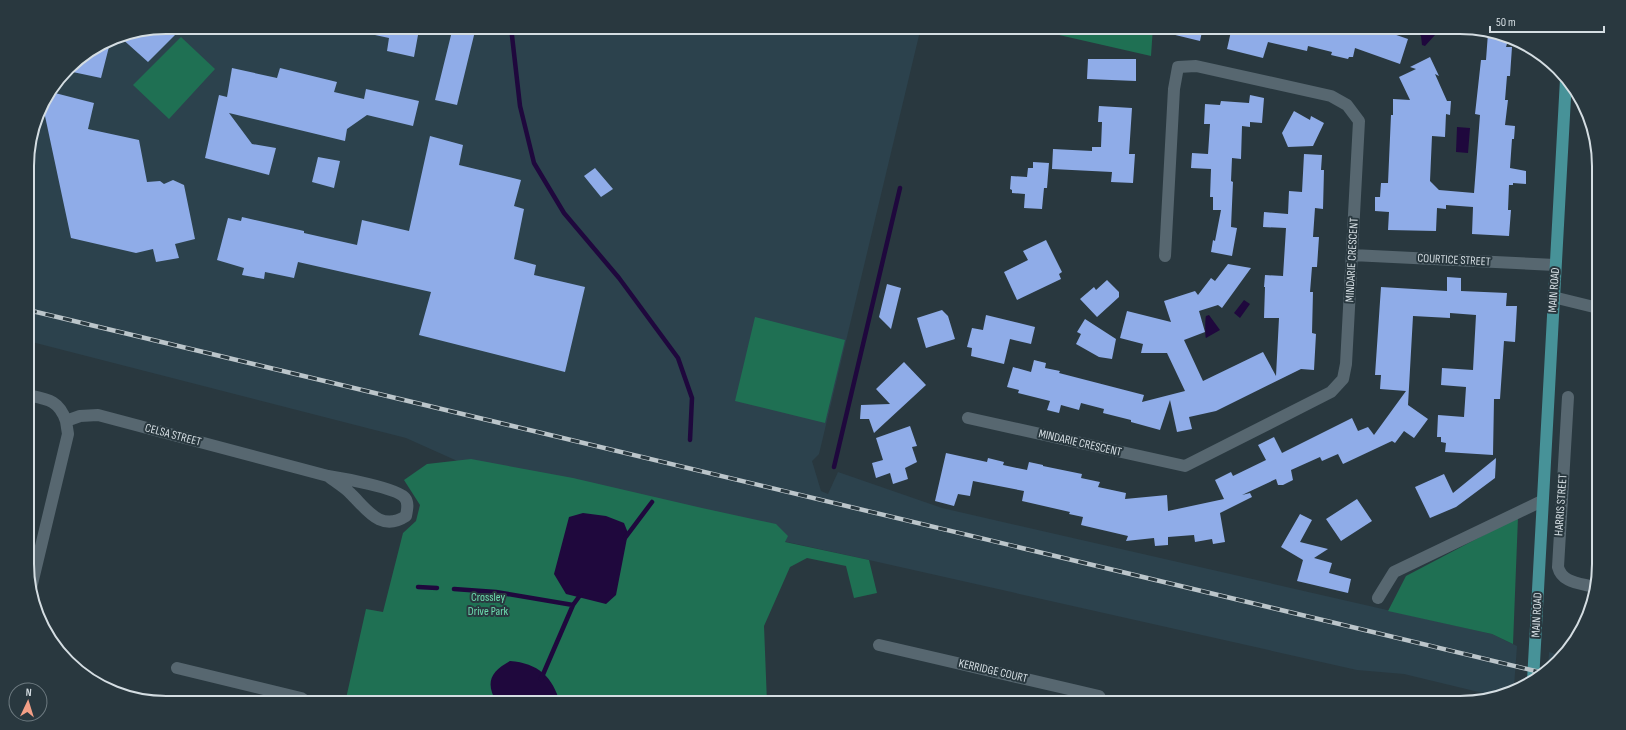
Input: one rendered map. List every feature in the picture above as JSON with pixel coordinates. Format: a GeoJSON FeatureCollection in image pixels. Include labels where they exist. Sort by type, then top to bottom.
{"type":"FeatureCollection","features":[{"type":"Feature","properties":{"kind":"main road","name":"MAIN ROAD"},"geometry":{"type":"LineString","coordinates":[[1533,674],[1566,87]]}},
{"type":"Feature","properties":{"kind":"street","name":"MINDARIE CRESCENT"},"geometry":{"type":"LineString","coordinates":[[968,418],[1185,466],[1331,392],[1343,379],[1346,364],[1358,121],[1347,105],[1331,96],[1196,66],[1178,67],[1174,89],[1165,256]]}},
{"type":"Feature","properties":{"kind":"street","name":"COURTICE STREET"},"geometry":{"type":"LineString","coordinates":[[1352,256],[1555,265]]}},
{"type":"Feature","properties":{"kind":"street"},"geometry":{"type":"LineString","coordinates":[[1553,297],[1592,307]]}},
{"type":"Feature","properties":{"kind":"street"},"geometry":{"type":"LineString","coordinates":[[34,396],[52,401],[63,412],[68,434],[35,573]]}},
{"type":"Feature","properties":{"kind":"street","name":"HARRIS STREET"},"geometry":{"type":"LineString","coordinates":[[1568,398],[1558,567],[1560,574],[1566,580],[1590,586]]}},
{"type":"Feature","properties":{"kind":"street","name":"CELSA STREET"},"geometry":{"type":"LineString","coordinates":[[66,421],[80,416],[98,415],[328,476],[354,480],[398,493],[405,497],[408,503],[406,516],[393,522],[373,517],[350,492],[328,476]]}},
{"type":"Feature","properties":{"kind":"street"},"geometry":{"type":"LineString","coordinates":[[1378,598],[1394,572],[1542,501]]}},
{"type":"Feature","properties":{"kind":"street","name":"KERRIDGE COURT"},"geometry":{"type":"LineString","coordinates":[[879,645],[1099,696]]}},
{"type":"Feature","properties":{"kind":"street"},"geometry":{"type":"LineString","coordinates":[[177,668],[293,696]]}},
{"type":"Feature","properties":{"kind":"shaded area"},"geometry":{"type":"Polygon","coordinates":[[[158,34],[919,34],[819,454],[812,461],[821,491],[828,494],[838,472],[942,508],[1492,634],[1517,646],[1514,684],[1502,689],[1484,693],[1404,674],[1357,670],[668,516],[464,464],[406,438],[34,343],[34,158],[44,116],[56,93],[79,67],[93,56],[116,44],[158,34]]]}},
{"type":"Feature","properties":{"kind":"shaded area"},"geometry":{"type":"Polygon","coordinates":[[[1419,34],[1435,35],[1425,46],[1422,45],[1421,36],[1419,34]]]}},
{"type":"Feature","properties":{"kind":"shaded area"},"geometry":{"type":"Polygon","coordinates":[[[1457,127],[1470,128],[1468,153],[1456,152],[1457,127]]]}},
{"type":"Feature","properties":{"kind":"shaded area"},"geometry":{"type":"Polygon","coordinates":[[[1244,300],[1250,304],[1240,318],[1234,313],[1244,300]]]}},
{"type":"Feature","properties":{"kind":"shaded area"},"geometry":{"type":"Polygon","coordinates":[[[1209,315],[1220,330],[1206,338],[1206,316],[1209,315]]]}},
{"type":"Feature","properties":{"kind":"shaded area"},"geometry":{"type":"Polygon","coordinates":[[[583,513],[606,516],[624,523],[628,533],[616,595],[606,604],[566,594],[554,574],[569,517],[583,513]]]}},
{"type":"Feature","properties":{"kind":"shaded area"},"geometry":{"type":"Polygon","coordinates":[[[1549,652],[1556,654],[1553,657],[1548,662],[1549,652]]]}},
{"type":"Feature","properties":{"kind":"shaded area"},"geometry":{"type":"Polygon","coordinates":[[[510,661],[520,662],[536,668],[548,679],[558,696],[493,696],[491,690],[492,679],[494,674],[503,665],[510,661]]]}},
{"type":"Feature","properties":{"kind":"green space"},"geometry":{"type":"Polygon","coordinates":[[[1055,34],[1153,34],[1151,56],[1055,34]]]}},
{"type":"Feature","properties":{"kind":"green space"},"geometry":{"type":"Polygon","coordinates":[[[181,37],[215,69],[169,119],[133,85],[181,37]]]}},
{"type":"Feature","properties":{"kind":"green space"},"geometry":{"type":"Polygon","coordinates":[[[755,317],[845,340],[825,423],[735,401],[755,317]]]}},
{"type":"Feature","properties":{"kind":"green space","name":"Crossley Drive Park"},"geometry":{"type":"Polygon","coordinates":[[[471,459],[573,478],[776,524],[788,536],[785,542],[869,560],[877,593],[854,598],[846,566],[807,558],[790,567],[764,626],[767,696],[347,696],[366,609],[383,612],[403,533],[416,521],[420,505],[404,480],[427,464],[471,459]]]}},
{"type":"Feature","properties":{"kind":"green space"},"geometry":{"type":"Polygon","coordinates":[[[1518,517],[1513,644],[1492,634],[1388,611],[1406,576],[1518,517]]]}},
{"type":"Feature","properties":{"kind":"building"},"geometry":{"type":"Polygon","coordinates":[[[158,34],[176,34],[148,62],[125,41],[158,34]]]}},
{"type":"Feature","properties":{"kind":"building"},"geometry":{"type":"Polygon","coordinates":[[[370,34],[418,35],[414,57],[387,51],[389,38],[370,34]]]}},
{"type":"Feature","properties":{"kind":"building"},"geometry":{"type":"Polygon","coordinates":[[[451,34],[474,34],[457,105],[435,100],[451,34]]]}},
{"type":"Feature","properties":{"kind":"building"},"geometry":{"type":"Polygon","coordinates":[[[1171,34],[1202,34],[1200,41],[1171,34]]]}},
{"type":"Feature","properties":{"kind":"building"},"geometry":{"type":"Polygon","coordinates":[[[1230,34],[1393,34],[1408,39],[1400,64],[1355,48],[1353,57],[1349,57],[1348,59],[1331,55],[1332,52],[1308,46],[1307,51],[1268,42],[1263,58],[1227,49],[1230,34]]]}},
{"type":"Feature","properties":{"kind":"building"},"geometry":{"type":"Polygon","coordinates":[[[1488,38],[1507,43],[1506,47],[1512,47],[1510,76],[1507,76],[1505,100],[1508,100],[1505,125],[1515,126],[1514,139],[1512,139],[1510,168],[1526,171],[1526,184],[1513,183],[1513,185],[1509,185],[1508,210],[1511,210],[1509,236],[1472,234],[1473,207],[1446,205],[1446,209],[1437,208],[1436,231],[1388,230],[1389,212],[1375,211],[1375,197],[1380,197],[1381,183],[1388,183],[1393,99],[1410,100],[1399,77],[1416,69],[1410,67],[1430,57],[1439,76],[1435,74],[1447,101],[1451,101],[1450,115],[1446,114],[1445,137],[1432,136],[1430,181],[1439,190],[1474,193],[1480,115],[1475,114],[1481,60],[1486,60],[1488,38]]]}},
{"type":"Feature","properties":{"kind":"building"},"geometry":{"type":"Polygon","coordinates":[[[109,48],[101,78],[74,72],[93,56],[109,48]]]}},
{"type":"Feature","properties":{"kind":"building"},"geometry":{"type":"Polygon","coordinates":[[[1088,59],[1136,59],[1136,81],[1087,79],[1088,59]]]}},
{"type":"Feature","properties":{"kind":"building"},"geometry":{"type":"Polygon","coordinates":[[[232,68],[277,78],[280,68],[337,82],[334,92],[364,99],[366,89],[419,101],[413,126],[367,115],[347,129],[345,141],[229,113],[252,144],[276,148],[269,175],[205,158],[219,95],[227,97],[232,68]]]}},
{"type":"Feature","properties":{"kind":"building"},"geometry":{"type":"Polygon","coordinates":[[[56,93],[94,103],[88,129],[139,140],[147,182],[160,181],[164,184],[173,180],[184,185],[195,239],[175,244],[179,258],[156,262],[153,249],[136,253],[71,238],[45,116],[56,93]]]}},
{"type":"Feature","properties":{"kind":"building"},"geometry":{"type":"Polygon","coordinates":[[[1250,95],[1264,98],[1262,123],[1250,122],[1250,127],[1242,126],[1241,159],[1232,158],[1231,181],[1233,182],[1231,227],[1237,228],[1232,256],[1211,252],[1213,240],[1215,241],[1221,210],[1213,210],[1213,197],[1210,197],[1211,169],[1191,168],[1192,153],[1208,154],[1210,124],[1204,124],[1205,104],[1220,105],[1221,101],[1249,103],[1250,95]]]}},
{"type":"Feature","properties":{"kind":"building"},"geometry":{"type":"Polygon","coordinates":[[[1099,106],[1132,108],[1129,154],[1135,154],[1133,183],[1111,182],[1112,172],[1052,169],[1053,149],[1092,151],[1092,147],[1101,147],[1102,122],[1098,122],[1099,106]]]}},
{"type":"Feature","properties":{"kind":"building"},"geometry":{"type":"Polygon","coordinates":[[[1294,111],[1310,120],[1311,116],[1324,123],[1313,146],[1288,147],[1282,133],[1294,111]]]}},
{"type":"Feature","properties":{"kind":"building"},"geometry":{"type":"Polygon","coordinates":[[[430,136],[463,145],[459,165],[521,180],[514,206],[524,209],[514,259],[536,265],[534,275],[585,287],[565,372],[419,335],[431,292],[298,262],[294,278],[265,272],[264,279],[242,275],[244,268],[217,260],[228,218],[241,221],[242,217],[357,245],[362,220],[409,231],[430,136]]]}},
{"type":"Feature","properties":{"kind":"building"},"geometry":{"type":"Polygon","coordinates":[[[1304,154],[1322,155],[1321,170],[1324,170],[1323,209],[1315,208],[1313,237],[1319,237],[1317,267],[1312,267],[1310,292],[1313,292],[1312,333],[1316,334],[1314,370],[1301,369],[1216,411],[1189,417],[1192,429],[1177,432],[1170,400],[1160,430],[1131,422],[1131,420],[1103,413],[1104,409],[1081,403],[1079,410],[1061,405],[1059,413],[1047,410],[1050,401],[1018,393],[1019,390],[1007,387],[1013,367],[1031,372],[1034,360],[1046,363],[1045,368],[1060,371],[1059,373],[1144,395],[1142,402],[1185,391],[1167,353],[1141,353],[1143,344],[1120,338],[1127,311],[1171,322],[1164,301],[1195,291],[1198,295],[1211,278],[1215,281],[1228,264],[1251,268],[1222,308],[1218,305],[1199,311],[1205,332],[1184,340],[1203,381],[1263,352],[1276,376],[1279,318],[1264,318],[1264,287],[1265,275],[1283,276],[1286,228],[1263,227],[1264,212],[1288,214],[1289,191],[1302,192],[1304,154]]]}},
{"type":"Feature","properties":{"kind":"building"},"geometry":{"type":"Polygon","coordinates":[[[318,157],[340,161],[334,188],[312,182],[318,157]]]}},
{"type":"Feature","properties":{"kind":"building"},"geometry":{"type":"Polygon","coordinates":[[[1033,162],[1049,163],[1047,188],[1044,188],[1042,209],[1024,208],[1025,194],[1012,193],[1012,190],[1010,189],[1011,176],[1027,177],[1028,168],[1033,168],[1033,162]]]}},
{"type":"Feature","properties":{"kind":"building"},"geometry":{"type":"Polygon","coordinates":[[[595,168],[613,189],[601,197],[584,176],[595,168]]]}},
{"type":"Feature","properties":{"kind":"building"},"geometry":{"type":"Polygon","coordinates":[[[1046,240],[1062,272],[1059,274],[1061,279],[1017,300],[1004,272],[1028,260],[1023,251],[1046,240]]]}},
{"type":"Feature","properties":{"kind":"building"},"geometry":{"type":"Polygon","coordinates":[[[1447,277],[1461,278],[1461,291],[1507,293],[1506,306],[1517,306],[1515,342],[1504,341],[1500,399],[1494,399],[1493,455],[1445,452],[1446,443],[1441,442],[1441,437],[1437,437],[1438,415],[1464,417],[1466,387],[1441,385],[1442,368],[1473,370],[1476,315],[1450,313],[1450,318],[1413,316],[1408,405],[1428,419],[1414,438],[1404,431],[1395,443],[1392,441],[1343,464],[1338,454],[1322,461],[1320,457],[1291,470],[1293,480],[1283,485],[1278,485],[1276,479],[1242,495],[1250,493],[1252,497],[1220,513],[1225,542],[1213,544],[1212,539],[1195,542],[1194,535],[1168,537],[1168,545],[1155,546],[1154,538],[1126,541],[1128,536],[1081,525],[1083,517],[1069,514],[1070,512],[1022,501],[1024,491],[973,481],[970,496],[958,494],[954,506],[935,501],[946,453],[987,462],[988,458],[1004,462],[1003,465],[1027,470],[1029,462],[1082,474],[1081,478],[1100,482],[1098,487],[1126,493],[1125,499],[1167,495],[1168,511],[1224,499],[1215,480],[1231,472],[1233,476],[1266,460],[1258,445],[1274,437],[1282,453],[1352,418],[1358,431],[1368,427],[1374,435],[1406,391],[1380,389],[1381,375],[1375,375],[1381,287],[1447,291],[1447,277]]]}},
{"type":"Feature","properties":{"kind":"building"},"geometry":{"type":"Polygon","coordinates":[[[1107,280],[1119,292],[1119,297],[1097,317],[1080,299],[1094,287],[1096,290],[1107,280]]]}},
{"type":"Feature","properties":{"kind":"building"},"geometry":{"type":"Polygon","coordinates":[[[887,284],[901,288],[891,329],[879,317],[887,284]]]}},
{"type":"Feature","properties":{"kind":"building"},"geometry":{"type":"Polygon","coordinates":[[[942,310],[948,316],[955,339],[926,348],[917,318],[942,310]]]}},
{"type":"Feature","properties":{"kind":"building"},"geometry":{"type":"Polygon","coordinates":[[[986,315],[1035,327],[1031,344],[1010,339],[1004,364],[971,356],[972,348],[967,347],[972,328],[983,330],[986,315]]]}},
{"type":"Feature","properties":{"kind":"building"},"geometry":{"type":"Polygon","coordinates":[[[1085,319],[1116,339],[1112,359],[1099,357],[1076,344],[1081,334],[1077,332],[1085,319]]]}},
{"type":"Feature","properties":{"kind":"building"},"geometry":{"type":"Polygon","coordinates":[[[904,362],[926,385],[874,433],[869,419],[860,419],[861,405],[890,404],[876,389],[904,362]]]}},
{"type":"Feature","properties":{"kind":"building"},"geometry":{"type":"Polygon","coordinates":[[[910,426],[917,446],[912,447],[917,462],[905,468],[908,479],[893,484],[890,473],[876,478],[872,463],[883,460],[876,438],[910,426]]]}},
{"type":"Feature","properties":{"kind":"building"},"geometry":{"type":"Polygon","coordinates":[[[1496,458],[1495,478],[1456,507],[1430,518],[1415,487],[1444,474],[1453,493],[1496,458]]]}},
{"type":"Feature","properties":{"kind":"building"},"geometry":{"type":"Polygon","coordinates":[[[1357,499],[1372,521],[1341,541],[1326,519],[1357,499]]]}},
{"type":"Feature","properties":{"kind":"building"},"geometry":{"type":"Polygon","coordinates":[[[1300,514],[1312,520],[1300,542],[1328,549],[1314,558],[1332,563],[1329,573],[1351,579],[1348,593],[1297,581],[1303,560],[1281,547],[1300,514]]]}},
{"type":"Feature","properties":{"kind":"waterway"},"geometry":{"type":"LineString","coordinates":[[512,34],[520,106],[534,163],[564,213],[619,278],[678,358],[692,398],[690,440]]}},
{"type":"Feature","properties":{"kind":"waterway"},"geometry":{"type":"LineString","coordinates":[[834,467],[900,188]]}},
{"type":"Feature","properties":{"kind":"waterway"},"geometry":{"type":"LineString","coordinates":[[625,538],[652,502]]}},
{"type":"Feature","properties":{"kind":"waterway"},"geometry":{"type":"LineString","coordinates":[[418,587],[437,588]]}},
{"type":"Feature","properties":{"kind":"waterway"},"geometry":{"type":"LineString","coordinates":[[454,589],[496,592],[573,605]]}},
{"type":"Feature","properties":{"kind":"waterway"},"geometry":{"type":"LineString","coordinates":[[541,679],[573,605],[581,594]]}},
{"type":"Feature","properties":{"kind":"railway"},"geometry":{"type":"LineString","coordinates":[[34,311],[1537,671]]}}]}
